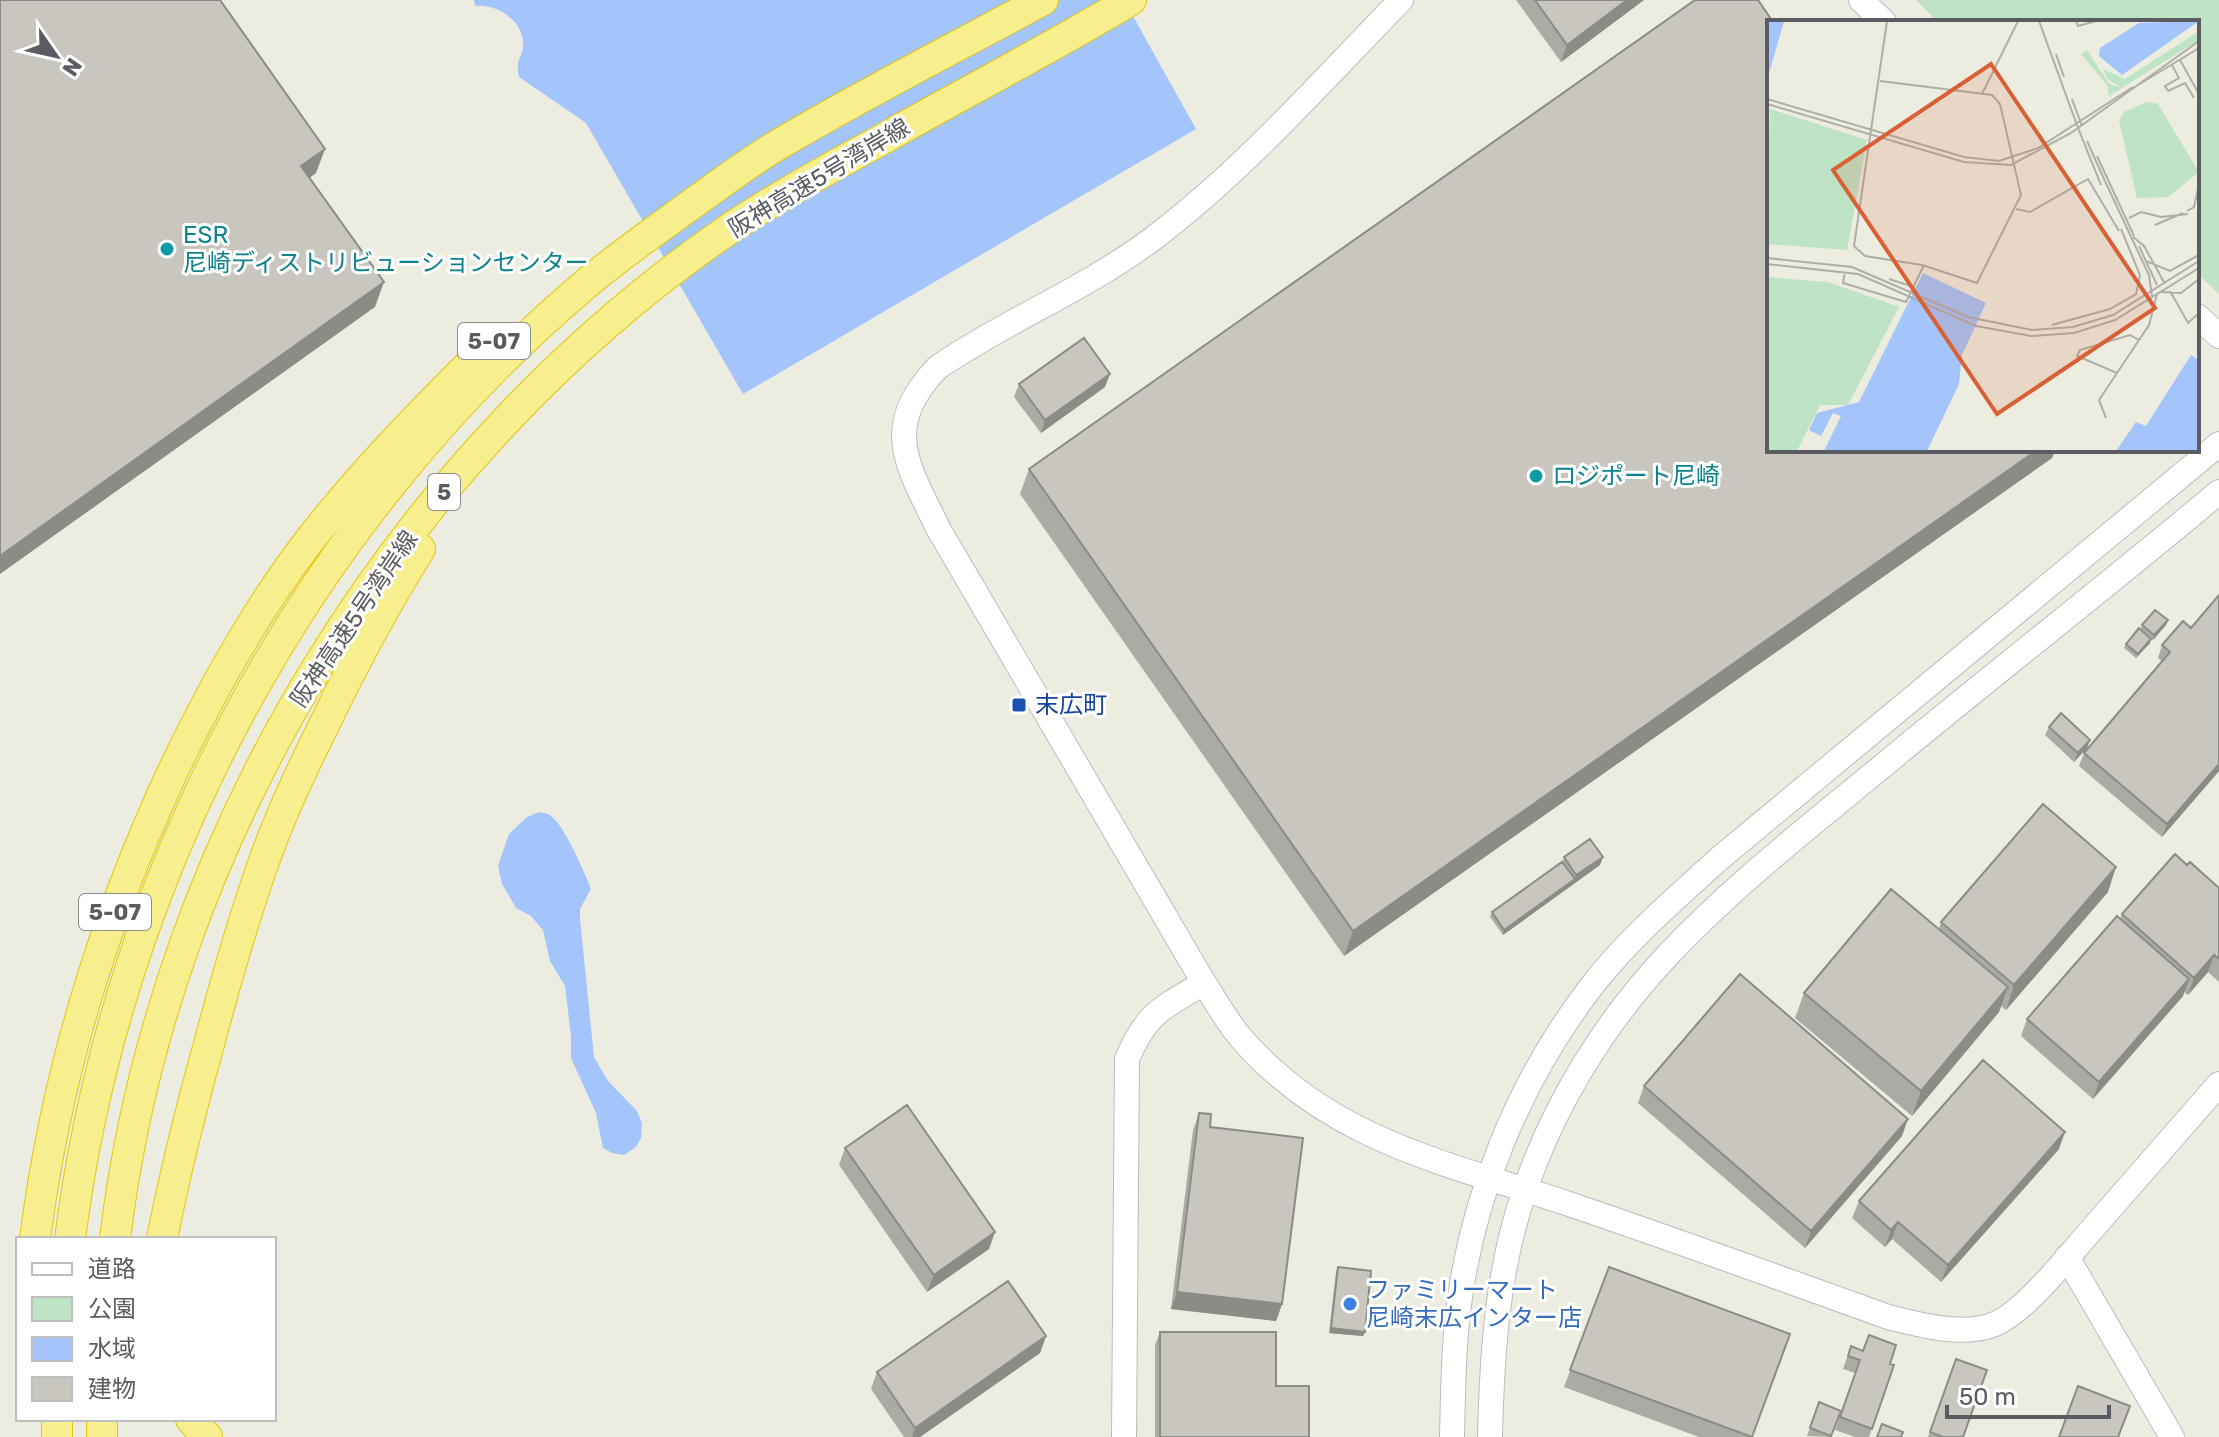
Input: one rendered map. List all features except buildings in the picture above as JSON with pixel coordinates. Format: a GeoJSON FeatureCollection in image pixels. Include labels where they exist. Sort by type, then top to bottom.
{"type":"FeatureCollection","features":[{"type":"Feature","properties":{"kind":"highway","name":"阪神高速5号湾岸線"},"geometry":{"type":"LineString","coordinates":[[70,1237],[87,1132],[107,1049],[131,969],[185,824],[217,755],[301,608],[398,474],[457,407],[518,345],[582,287],[642,240],[784,141],[1043,0]]}},
{"type":"Feature","properties":{"kind":"highway","name":"阪神高速5号湾岸線"},"geometry":{"type":"LineString","coordinates":[[115,1237],[130,1142],[148,1065],[196,914],[224,842],[257,774],[334,640],[380,573],[434,504],[547,378],[620,314],[734,226],[804,182],[1131,0]]}},
{"type":"Feature","properties":{"kind":"highway","name":"5-07"},"geometry":{"type":"LineString","coordinates":[[35,1237],[52,1128],[70,1051],[122,892],[187,742],[220,677],[261,608],[306,545],[356,485],[510,325],[587,260],[703,178],[784,141]]}},
{"type":"Feature","properties":{"kind":"highway","name":"5-07"},"geometry":{"type":"LineString","coordinates":[[162,1237],[182,1145],[240,932],[268,850],[296,783],[371,633],[406,571],[447,506],[547,378]]}},
{"type":"Feature","properties":{"kind":"highway"},"geometry":{"type":"LineString","coordinates":[[193,1421],[207,1437]]}},
{"type":"Feature","properties":{"kind":"street"},"geometry":{"type":"LineString","coordinates":[[1401,0],[1249,157],[1159,233],[1086,282],[937,368],[922,383],[910,404],[904,427],[905,455],[939,530],[1204,983],[1238,1035],[1274,1072],[1331,1116],[1359,1131],[1489,1180],[1569,1204],[1888,1317],[1927,1327],[1964,1329],[1993,1325],[2016,1312],[2219,1084]]}},
{"type":"Feature","properties":{"kind":"street"},"geometry":{"type":"LineString","coordinates":[[1861,0],[1882,20]]}},
{"type":"Feature","properties":{"kind":"street"},"geometry":{"type":"LineString","coordinates":[[2199,318],[2219,336]]}},
{"type":"Feature","properties":{"kind":"street"},"geometry":{"type":"LineString","coordinates":[[1452,1437],[1457,1319],[1477,1216],[1505,1135],[1548,1051],[1592,985],[1644,927],[1720,858],[2219,444]]}},
{"type":"Feature","properties":{"kind":"street"},"geometry":{"type":"LineString","coordinates":[[1490,1437],[1491,1372],[1501,1284],[1524,1191],[1541,1148],[1578,1075],[1611,1025],[1666,957],[1747,878],[2219,492]]}},
{"type":"Feature","properties":{"kind":"street"},"geometry":{"type":"LineString","coordinates":[[1124,1437],[1127,1059],[1138,1034],[1151,1017],[1204,983]]}},
{"type":"Feature","properties":{"kind":"street"},"geometry":{"type":"LineString","coordinates":[[2067,1257],[2172,1437]]}},
{"type":"Feature","properties":{"kind":"green space"},"geometry":{"type":"Polygon","coordinates":[[[1916,0],[2219,0],[2219,294],[2199,275],[2199,20],[1936,20],[1916,0]]]}},
{"type":"Feature","properties":{"kind":"water"},"geometry":{"type":"Polygon","coordinates":[[[474,0],[1124,0],[1196,129],[743,394],[586,123],[519,77],[518,62],[523,46],[519,29],[508,16],[492,7],[475,6],[474,0]]]}},
{"type":"Feature","properties":{"kind":"water"},"geometry":{"type":"Polygon","coordinates":[[[539,812],[550,815],[562,829],[591,889],[580,909],[580,919],[594,1057],[608,1081],[637,1111],[642,1123],[641,1138],[636,1147],[624,1155],[603,1148],[596,1113],[571,1058],[565,986],[550,961],[543,930],[531,916],[516,908],[502,884],[498,866],[509,834],[527,817],[539,812]]]}},
{"type":"Feature","properties":{"kind":"place","name":"ESR 尼崎ディストリビューションセンター"},"geometry":{"type":"Point","coordinates":[167,249]}},
{"type":"Feature","properties":{"kind":"place","name":"ロジポート尼崎"},"geometry":{"type":"Point","coordinates":[1536,476]}},
{"type":"Feature","properties":{"kind":"place","name":"末広町"},"geometry":{"type":"Point","coordinates":[1019,705]}},
{"type":"Feature","properties":{"kind":"place","name":"ファミリーマート 尼崎末広インター店"},"geometry":{"type":"Point","coordinates":[1350,1304]}}]}
